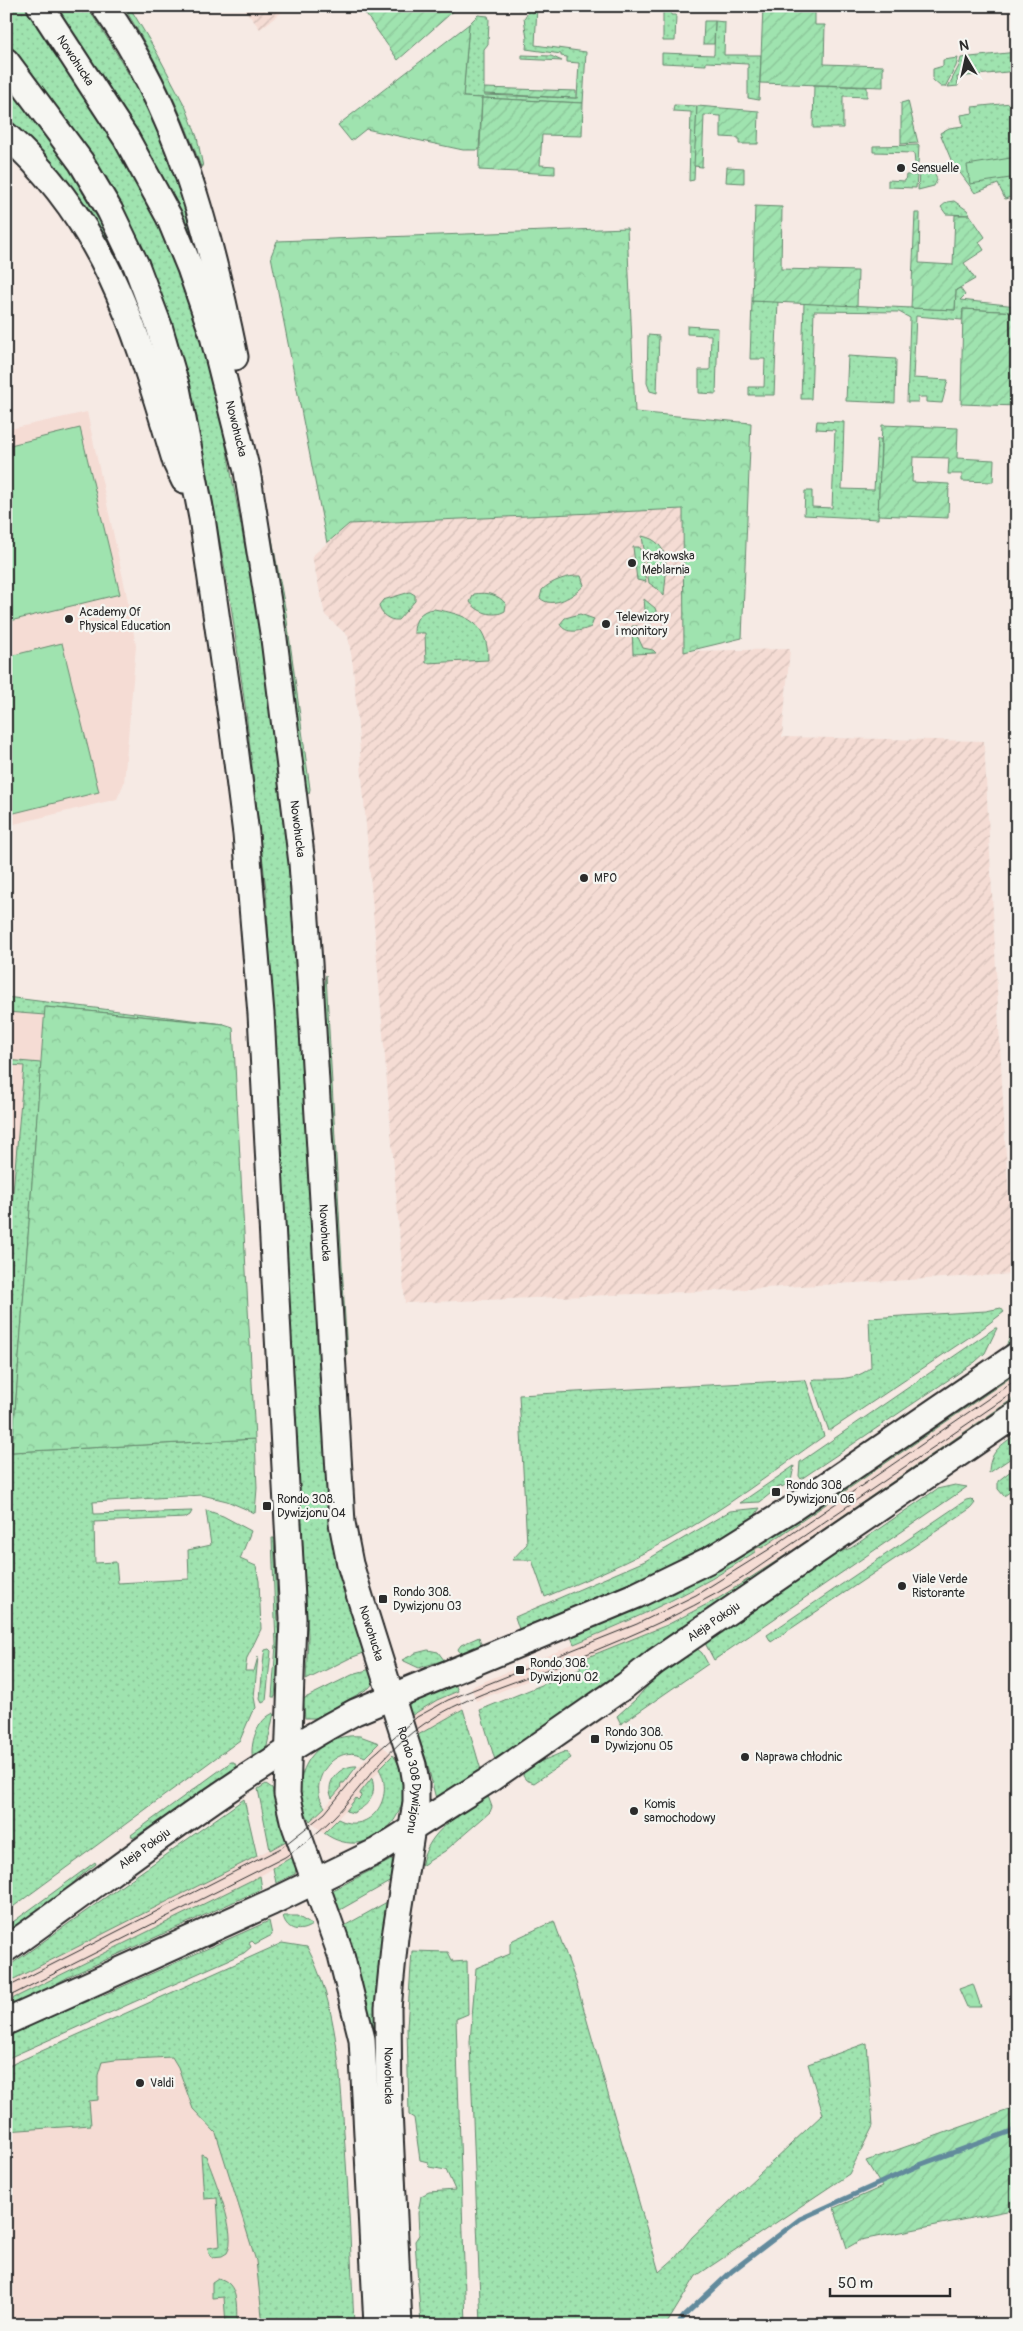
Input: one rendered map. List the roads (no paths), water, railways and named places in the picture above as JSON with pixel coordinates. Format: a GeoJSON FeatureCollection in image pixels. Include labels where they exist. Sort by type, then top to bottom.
{"type":"FeatureCollection","features":[{"type":"Feature","properties":{"kind":"main road","name":"Nowohucka"},"geometry":{"type":"LineString","coordinates":[[40,6],[126,138],[169,217],[190,268],[212,332],[247,471],[275,649],[302,862],[310,963],[342,1523],[350,1564],[391,1696]]}},
{"type":"Feature","properties":{"kind":"main road"},"geometry":{"type":"LineString","coordinates":[[109,11],[134,53],[167,119],[197,201],[230,332],[245,411],[247,471]]}},
{"type":"Feature","properties":{"kind":"main road"},"geometry":{"type":"LineString","coordinates":[[6,61],[81,162],[110,211],[136,264],[159,326],[177,388],[202,518],[246,834],[261,1014],[293,1618],[287,1752],[288,1804],[315,1881],[6,2022]]}},
{"type":"Feature","properties":{"kind":"main road"},"geometry":{"type":"LineString","coordinates":[[6,135],[26,152],[61,194],[93,240],[111,274],[138,340],[176,463],[202,518]]}},
{"type":"Feature","properties":{"kind":"main road"},"geometry":{"type":"LineString","coordinates":[[287,1752],[327,1727],[391,1696],[637,1595],[713,1558],[787,1513],[1017,1355]]}},
{"type":"Feature","properties":{"kind":"main road","name":"Aleja Pokoju"},"geometry":{"type":"LineString","coordinates":[[413,1830],[584,1716],[656,1661],[1017,1414]]}},
{"type":"Feature","properties":{"kind":"main road","name":"Rondo 308 Dywizjonu"},"geometry":{"type":"LineString","coordinates":[[315,1881],[377,1851],[413,1830],[416,1802],[415,1773],[391,1696]]}},
{"type":"Feature","properties":{"kind":"main road","name":"Aleja Pokoju"},"geometry":{"type":"LineString","coordinates":[[6,1949],[247,1776],[287,1752]]}},
{"type":"Feature","properties":{"kind":"main road","name":"Nowohucka"},"geometry":{"type":"LineString","coordinates":[[399,2325],[389,2110],[388,2008],[395,1937],[413,1830]]}},
{"type":"Feature","properties":{"kind":"main road","name":"Nowohucka"},"geometry":{"type":"LineString","coordinates":[[315,1881],[341,1955],[362,2039],[377,2325]]}},
{"type":"Feature","properties":{"kind":"waterway"},"geometry":{"type":"LineString","coordinates":[[678,2325],[684,2316],[732,2271],[800,2219],[922,2164],[1017,2129]]}},
{"type":"Feature","properties":{"kind":"tram line"},"geometry":{"type":"LineString","coordinates":[[6,1988],[281,1848],[325,1813],[370,1758],[417,1717],[448,1700],[637,1624],[696,1595],[768,1550],[1017,1379]]}},
{"type":"Feature","properties":{"kind":"tram line"},"geometry":{"type":"LineString","coordinates":[[6,1998],[285,1857],[332,1819],[391,1751],[412,1733],[438,1715],[468,1700],[621,1640],[670,1618],[718,1593],[1017,1390]]}},
{"type":"Feature","properties":{"kind":"place","name":"Sensuelle"},"geometry":{"type":"Point","coordinates":[901,168]}},
{"type":"Feature","properties":{"kind":"place","name":"Krakowska Meblarnia"},"geometry":{"type":"Point","coordinates":[632,563]}},
{"type":"Feature","properties":{"kind":"place","name":"Academy Of Physical Education"},"geometry":{"type":"Point","coordinates":[69,619]}},
{"type":"Feature","properties":{"kind":"place","name":"Telewizory i monitory"},"geometry":{"type":"Point","coordinates":[606,624]}},
{"type":"Feature","properties":{"kind":"place","name":"MPO"},"geometry":{"type":"Point","coordinates":[584,878]}},
{"type":"Feature","properties":{"kind":"place","name":"Rondo 308 Dywizjonu 06"},"geometry":{"type":"Point","coordinates":[776,1492]}},
{"type":"Feature","properties":{"kind":"place","name":"Rondo 308. Dywizjonu 04"},"geometry":{"type":"Point","coordinates":[267,1506]}},
{"type":"Feature","properties":{"kind":"place","name":"Viale Verde Ristorante"},"geometry":{"type":"Point","coordinates":[902,1586]}},
{"type":"Feature","properties":{"kind":"place","name":"Rondo 308. Dywizjonu 03"},"geometry":{"type":"Point","coordinates":[383,1599]}},
{"type":"Feature","properties":{"kind":"place","name":"Rondo 308. Dywizjonu 02"},"geometry":{"type":"Point","coordinates":[520,1670]}},
{"type":"Feature","properties":{"kind":"place","name":"Rondo 308. Dywizjonu 05"},"geometry":{"type":"Point","coordinates":[595,1739]}},
{"type":"Feature","properties":{"kind":"place","name":"Naprawa chłodnic"},"geometry":{"type":"Point","coordinates":[745,1757]}},
{"type":"Feature","properties":{"kind":"place","name":"Komis samochodowy"},"geometry":{"type":"Point","coordinates":[634,1811]}},
{"type":"Feature","properties":{"kind":"place","name":"Valdi"},"geometry":{"type":"Point","coordinates":[140,2083]}}]}
